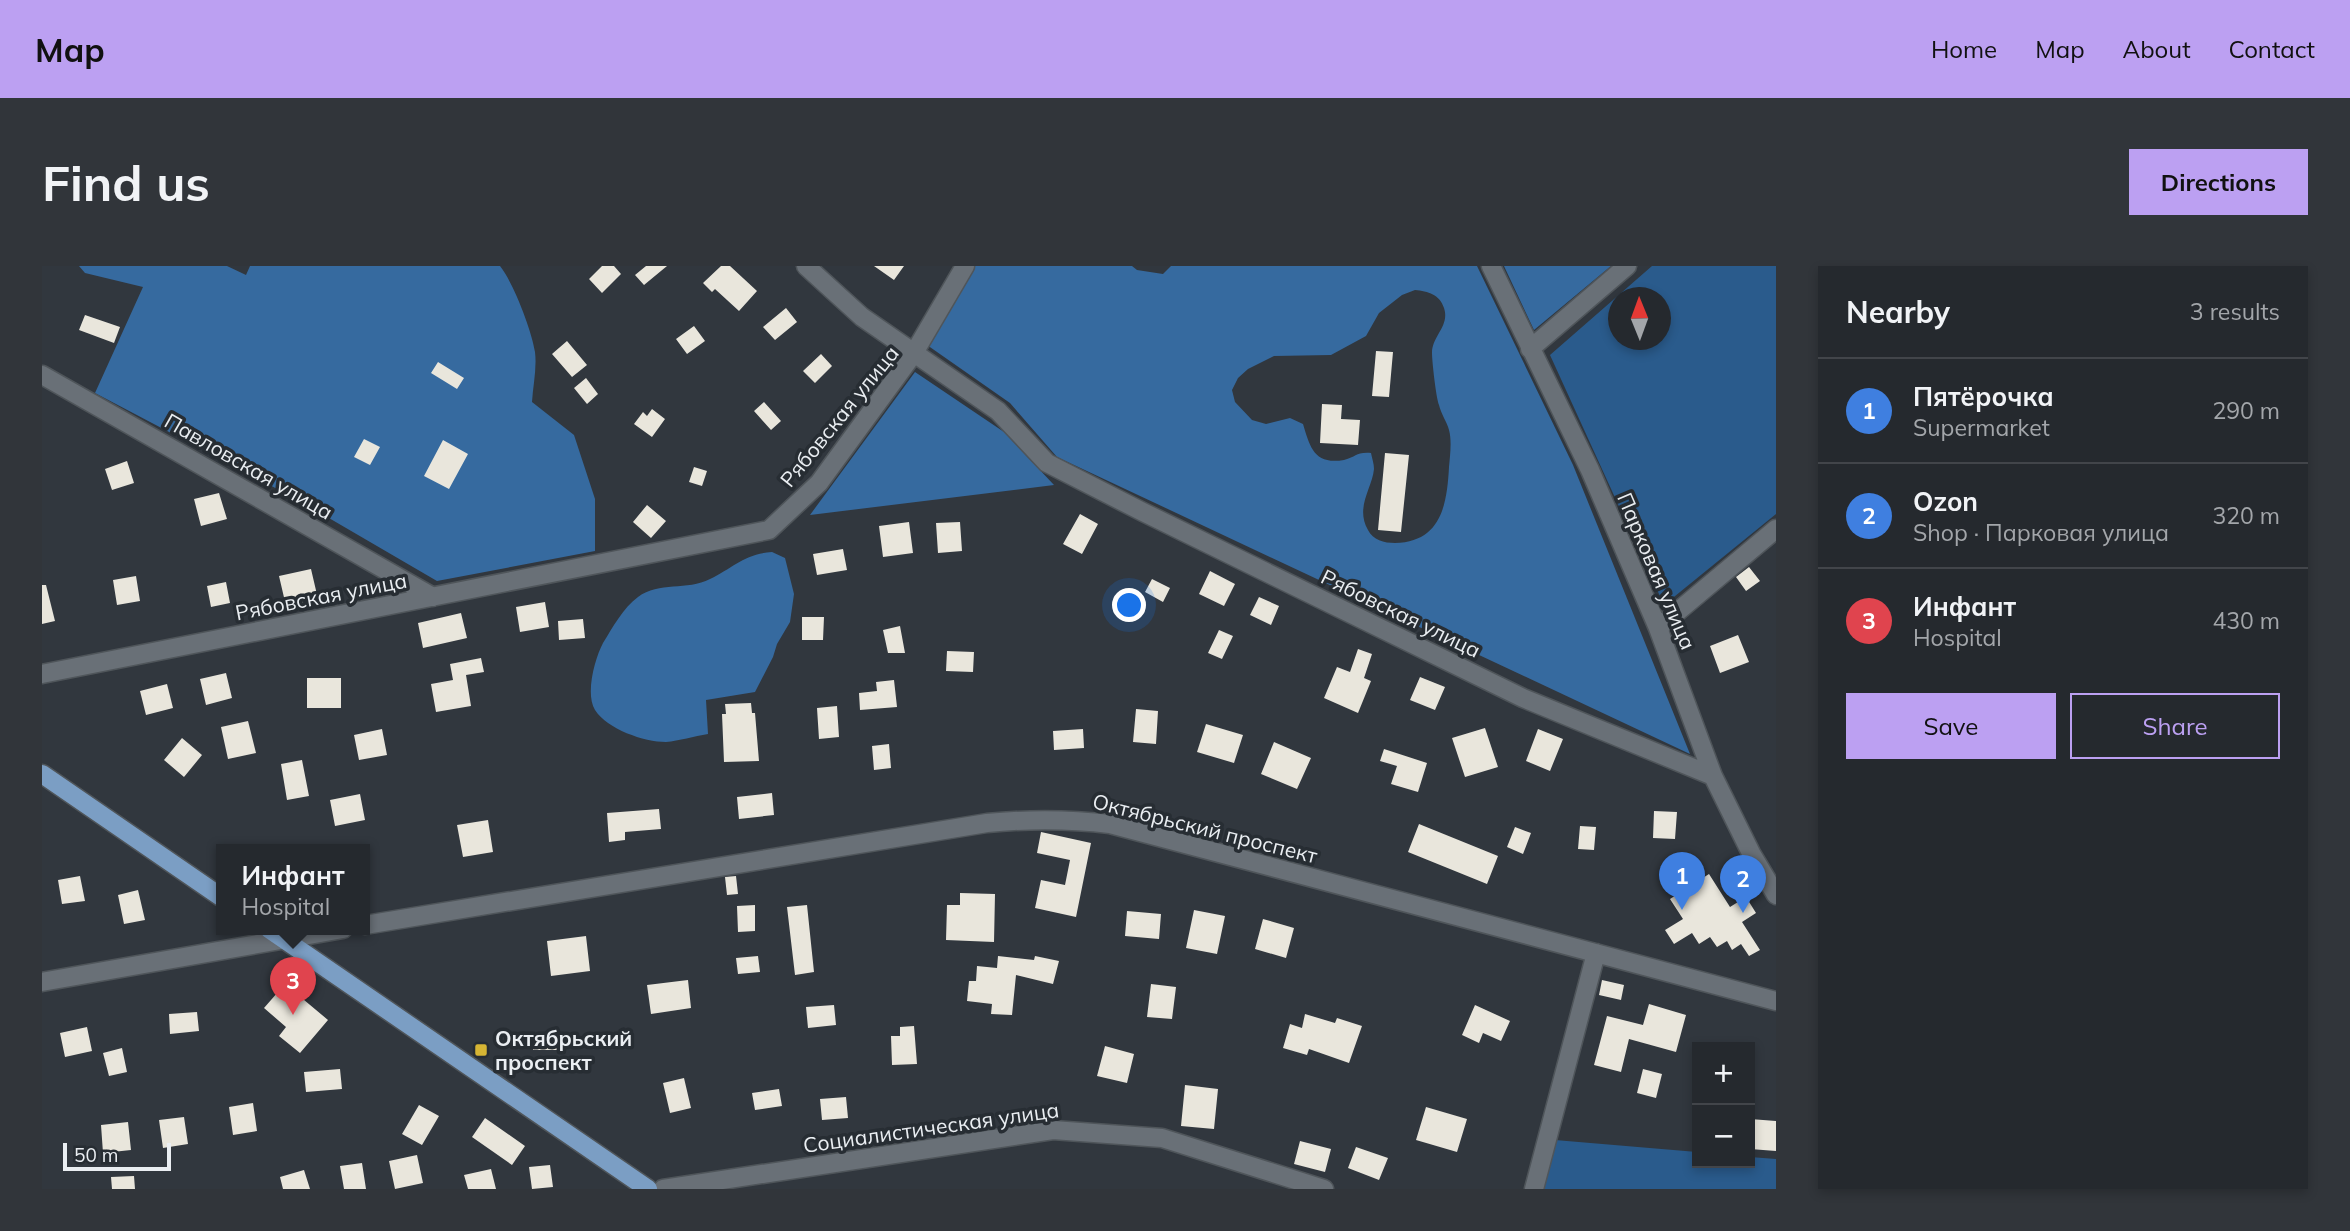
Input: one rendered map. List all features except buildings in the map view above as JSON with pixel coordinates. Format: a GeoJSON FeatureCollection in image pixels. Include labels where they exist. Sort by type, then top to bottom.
{"type":"FeatureCollection","features":[{"type":"Feature","properties":{"kind":"main road"},"geometry":{"type":"LineString","coordinates":[[42,774],[216,894]]}},
{"type":"Feature","properties":{"kind":"main road"},"geometry":{"type":"LineString","coordinates":[[277,935],[648,1189]]}},
{"type":"Feature","properties":{"kind":"street"},"geometry":{"type":"LineString","coordinates":[[806,266],[862,317],[914,354],[965,266]]}},
{"type":"Feature","properties":{"kind":"street","name":"Парковая улица"},"geometry":{"type":"LineString","coordinates":[[1492,266],[1590,470],[1658,628],[1713,776],[1751,853],[1776,895]]}},
{"type":"Feature","properties":{"kind":"street"},"geometry":{"type":"LineString","coordinates":[[1530,349],[1626,266]]}},
{"type":"Feature","properties":{"kind":"street","name":"Рябовская улица"},"geometry":{"type":"LineString","coordinates":[[42,674],[769,530],[819,483],[914,354],[998,411],[1047,463],[1523,698],[1713,776]]}},
{"type":"Feature","properties":{"kind":"street","name":"Павловская улица"},"geometry":{"type":"LineString","coordinates":[[42,375],[433,597]]}},
{"type":"Feature","properties":{"kind":"street"},"geometry":{"type":"LineString","coordinates":[[1658,628],[1776,529]]}},
{"type":"Feature","properties":{"kind":"street","name":"Октябрьский проспект"},"geometry":{"type":"LineString","coordinates":[[370,924],[987,823],[1072,819],[1110,824],[1775,998]]}},
{"type":"Feature","properties":{"kind":"street"},"geometry":{"type":"LineString","coordinates":[[42,982],[271,935]]}},
{"type":"Feature","properties":{"kind":"street"},"geometry":{"type":"LineString","coordinates":[[1534,1189],[1596,953]]}},
{"type":"Feature","properties":{"kind":"street","name":"Социалистическая улица"},"geometry":{"type":"LineString","coordinates":[[663,1189],[1053,1130],[1163,1138],[1324,1189]]}},
{"type":"Feature","properties":{"kind":"shaded area"},"geometry":{"type":"Polygon","coordinates":[[[79,266],[227,266],[246,275],[250,266],[500,266],[516,295],[533,343],[536,364],[532,402],[574,435],[595,499],[595,551],[437,581],[298,500],[95,393],[143,287],[85,273],[79,266]]]}},
{"type":"Feature","properties":{"kind":"shaded area"},"geometry":{"type":"Polygon","coordinates":[[[973,266],[1132,266],[1137,270],[1163,274],[1171,266],[1477,266],[1573,465],[1690,754],[1057,457],[1010,403],[927,345],[973,266]],[[1415,290],[1402,295],[1379,313],[1366,336],[1331,355],[1274,356],[1248,369],[1238,378],[1232,390],[1235,402],[1252,420],[1266,424],[1290,418],[1303,424],[1311,447],[1326,460],[1344,460],[1371,453],[1374,469],[1365,498],[1364,522],[1373,536],[1395,543],[1410,541],[1432,529],[1443,507],[1448,481],[1450,434],[1438,401],[1432,353],[1445,320],[1444,308],[1436,297],[1415,290]]]}},
{"type":"Feature","properties":{"kind":"shaded area"},"geometry":{"type":"Polygon","coordinates":[[[1504,266],[1611,266],[1534,330],[1504,266]]]}},
{"type":"Feature","properties":{"kind":"shaded area"},"geometry":{"type":"Polygon","coordinates":[[[1652,266],[1776,266],[1776,514],[1664,605],[1550,355],[1608,304],[1608,350],[1671,350],[1671,287],[1628,287],[1652,266]]]}},
{"type":"Feature","properties":{"kind":"shaded area"},"geometry":{"type":"Polygon","coordinates":[[[915,372],[1004,432],[1054,485],[810,515],[915,372]]]}},
{"type":"Feature","properties":{"kind":"shaded area"},"geometry":{"type":"Polygon","coordinates":[[[772,552],[785,558],[794,594],[790,622],[755,692],[706,700],[708,734],[666,742],[637,737],[601,717],[592,703],[594,667],[603,643],[633,601],[655,589],[701,583],[746,559],[772,552]]]}},
{"type":"Feature","properties":{"kind":"shaded area"},"geometry":{"type":"Polygon","coordinates":[[[1555,1140],[1692,1152],[1692,1168],[1755,1168],[1755,1157],[1776,1159],[1776,1189],[1543,1189],[1555,1140]]]}},
{"type":"Feature","properties":{"kind":"place","name":"Пятёрочка"},"geometry":{"type":"Point","coordinates":[1682,910]}},
{"type":"Feature","properties":{"kind":"place","name":"Ozon"},"geometry":{"type":"Point","coordinates":[1743,913]}},
{"type":"Feature","properties":{"kind":"place","name":"Инфант"},"geometry":{"type":"Point","coordinates":[293,1015]}},
{"type":"Feature","properties":{"kind":"place","name":"Октябрьский проспект"},"geometry":{"type":"Point","coordinates":[481,1050]}}]}
